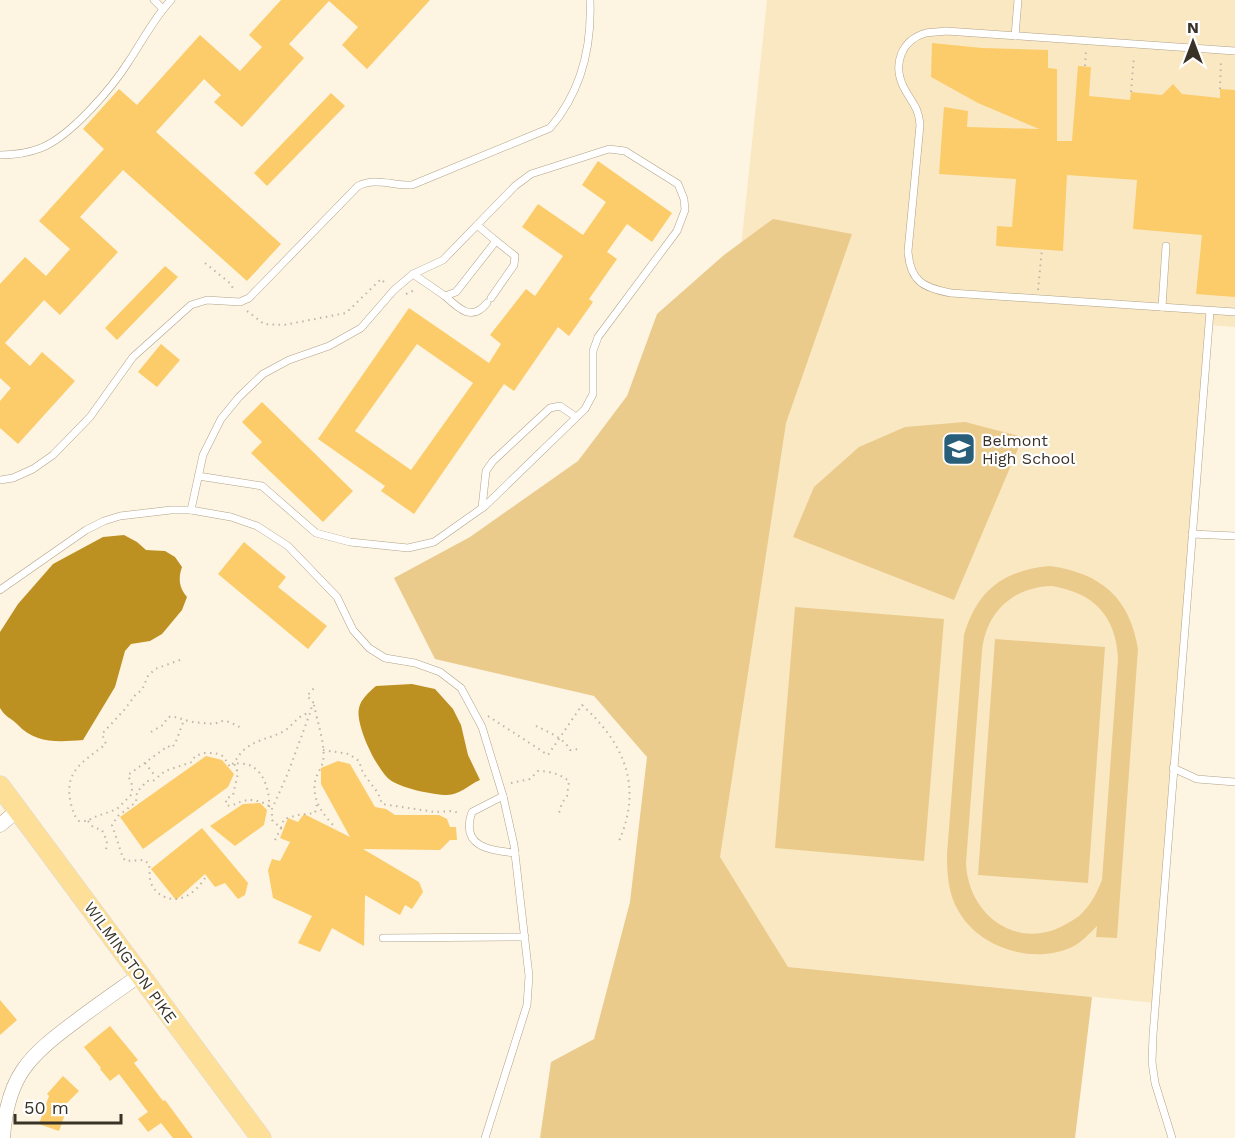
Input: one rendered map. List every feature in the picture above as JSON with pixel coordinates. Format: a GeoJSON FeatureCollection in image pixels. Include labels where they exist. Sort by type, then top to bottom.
{"type":"FeatureCollection","features":[{"type":"Feature","properties":{"kind":"main road","name":"WILMINGTON PIKE"},"geometry":{"type":"LineString","coordinates":[[0,786],[140,975],[254,1135]]}},
{"type":"Feature","properties":{"kind":"street"},"geometry":{"type":"LineString","coordinates":[[0,825],[18,810]]}},
{"type":"Feature","properties":{"kind":"street"},"geometry":{"type":"LineString","coordinates":[[3,1138],[4,1118],[9,1097],[17,1077],[28,1062],[45,1044],[140,975]]}},
{"type":"Feature","properties":{"kind":"lane"},"geometry":{"type":"LineString","coordinates":[[154,0],[163,9]]}},
{"type":"Feature","properties":{"kind":"lane"},"geometry":{"type":"LineString","coordinates":[[0,155],[25,153],[42,148],[56,140],[79,120],[113,84],[171,0]]}},
{"type":"Feature","properties":{"kind":"lane"},"geometry":{"type":"LineString","coordinates":[[0,480],[13,478],[33,469],[53,455],[90,417],[133,357],[191,305],[207,300],[240,302],[249,298],[358,186],[376,181],[400,186],[412,185],[550,129],[564,112],[574,94],[582,69],[588,38],[590,0]]}},
{"type":"Feature","properties":{"kind":"lane"},"geometry":{"type":"LineString","coordinates":[[1015,36],[1018,0]]}},
{"type":"Feature","properties":{"kind":"lane"},"geometry":{"type":"LineString","coordinates":[[1235,51],[945,31],[926,33],[911,40],[902,50],[898,72],[904,88],[919,113],[920,125],[908,251],[909,264],[923,285],[934,290],[1235,312]]}},
{"type":"Feature","properties":{"kind":"lane"},"geometry":{"type":"LineString","coordinates":[[191,510],[198,476],[203,455],[221,419],[239,397],[263,374],[289,360],[329,346],[361,328],[394,290],[413,274],[443,260],[516,186],[531,174],[609,149],[625,151],[678,184],[684,199],[685,210],[677,231],[598,337],[592,351],[592,394],[585,408],[482,508],[434,542],[408,548],[350,542],[316,533],[262,486],[198,476]]}},
{"type":"Feature","properties":{"kind":"lane"},"geometry":{"type":"LineString","coordinates":[[413,274],[458,307],[472,313],[481,311],[514,265],[516,256],[477,225]]}},
{"type":"Feature","properties":{"kind":"lane"},"geometry":{"type":"LineString","coordinates":[[445,296],[456,292],[496,241]]}},
{"type":"Feature","properties":{"kind":"lane"},"geometry":{"type":"LineString","coordinates":[[1162,307],[1166,246]]}},
{"type":"Feature","properties":{"kind":"lane"},"geometry":{"type":"LineString","coordinates":[[1172,1138],[1155,1083],[1152,1062],[1210,311]]}},
{"type":"Feature","properties":{"kind":"lane"},"geometry":{"type":"LineString","coordinates":[[482,508],[486,471],[493,461],[550,408],[560,406],[576,417]]}},
{"type":"Feature","properties":{"kind":"lane"},"geometry":{"type":"LineString","coordinates":[[0,590],[86,530],[104,521],[149,512],[191,510],[231,517],[257,526],[288,546],[337,597],[353,630],[369,648],[385,658],[415,663],[440,672],[461,688],[482,727],[503,796],[515,853],[529,976],[527,1005],[485,1138]]}},
{"type":"Feature","properties":{"kind":"lane"},"geometry":{"type":"LineString","coordinates":[[1192,534],[1235,536]]}},
{"type":"Feature","properties":{"kind":"lane"},"geometry":{"type":"LineString","coordinates":[[1173,768],[1197,779],[1235,782]]}},
{"type":"Feature","properties":{"kind":"lane"},"geometry":{"type":"LineString","coordinates":[[503,796],[472,812],[470,828],[478,845],[488,850],[515,853]]}},
{"type":"Feature","properties":{"kind":"lane"},"geometry":{"type":"LineString","coordinates":[[383,938],[525,937]]}},
{"type":"Feature","properties":{"kind":"path"},"geometry":{"type":"LineString","coordinates":[[1085,66],[1087,41]]}},
{"type":"Feature","properties":{"kind":"path"},"geometry":{"type":"LineString","coordinates":[[1131,92],[1135,44]]}},
{"type":"Feature","properties":{"kind":"path"},"geometry":{"type":"LineString","coordinates":[[1220,89],[1221,50]]}},
{"type":"Feature","properties":{"kind":"path"},"geometry":{"type":"LineString","coordinates":[[1038,298],[1042,249]]}},
{"type":"Feature","properties":{"kind":"path"},"geometry":{"type":"LineString","coordinates":[[205,263],[231,284],[248,313],[264,324],[284,325],[346,313],[381,279],[394,290],[406,295],[419,288]]}},
{"type":"Feature","properties":{"kind":"path"},"geometry":{"type":"LineString","coordinates":[[180,660],[155,669],[148,676],[142,690],[102,734],[106,744],[78,765],[68,786],[74,817],[79,821],[88,821],[117,808],[132,794],[132,785],[128,775],[168,746],[171,748],[175,744],[184,720]]}},
{"type":"Feature","properties":{"kind":"path"},"geometry":{"type":"LineString","coordinates":[[276,840],[284,819],[315,813],[317,804],[314,786],[323,763],[323,750],[313,702],[307,696],[315,687]]}},
{"type":"Feature","properties":{"kind":"path"},"geometry":{"type":"LineString","coordinates":[[270,807],[288,773],[313,702]]}},
{"type":"Feature","properties":{"kind":"path"},"geometry":{"type":"LineString","coordinates":[[477,715],[487,716],[548,755],[582,705],[600,721],[619,748],[627,768],[629,781],[626,822],[619,841]]}},
{"type":"Feature","properties":{"kind":"path"},"geometry":{"type":"LineString","coordinates":[[234,764],[244,749],[266,736],[282,732],[303,714],[310,713]]}},
{"type":"Feature","properties":{"kind":"path"},"geometry":{"type":"LineString","coordinates":[[151,732],[163,725],[168,717],[175,716],[184,720],[215,724],[220,720],[228,721],[242,728]]}},
{"type":"Feature","properties":{"kind":"path"},"geometry":{"type":"LineString","coordinates":[[536,726],[569,746],[570,750],[581,749]]}},
{"type":"Feature","properties":{"kind":"path"},"geometry":{"type":"LineString","coordinates":[[323,750],[349,754],[359,761],[363,773],[378,793],[382,804],[435,812],[453,811],[465,816]]}},
{"type":"Feature","properties":{"kind":"path"},"geometry":{"type":"LineString","coordinates":[[205,879],[193,892],[181,900],[173,900],[156,892],[151,884],[149,864],[140,859],[126,861],[120,854],[120,846],[112,825],[118,816],[136,802],[139,788],[147,781],[153,781],[165,771],[192,762],[195,756],[215,753],[223,756],[230,766],[234,764],[252,766],[258,772],[270,796],[272,820],[281,828]]}},
{"type":"Feature","properties":{"kind":"path"},"geometry":{"type":"LineString","coordinates":[[145,763],[156,778]]}},
{"type":"Feature","properties":{"kind":"path"},"geometry":{"type":"LineString","coordinates":[[234,764],[238,773],[233,795],[226,799],[226,804],[231,806],[241,800],[257,799],[270,807]]}},
{"type":"Feature","properties":{"kind":"path"},"geometry":{"type":"LineString","coordinates":[[500,785],[530,779],[538,771],[548,771],[564,777],[569,781],[567,796],[559,813]]}},
{"type":"Feature","properties":{"kind":"path"},"geometry":{"type":"LineString","coordinates":[[317,804],[336,828]]}},
{"type":"Feature","properties":{"kind":"path"},"geometry":{"type":"LineString","coordinates":[[88,821],[93,827],[102,830],[107,841],[106,850]]}},
{"type":"Feature","properties":{"kind":"shaded area","name":"Belmont High School"},"geometry":{"type":"Polygon","coordinates":[[[767,0],[1235,0],[1235,327],[1209,325],[1156,1003],[788,967],[667,951],[767,0]]]}},
{"type":"Feature","properties":{"kind":"shaded area"},"geometry":{"type":"Polygon","coordinates":[[[773,219],[852,234],[786,423],[720,857],[788,967],[1092,997],[1075,1138],[540,1138],[551,1062],[594,1039],[630,902],[647,757],[594,696],[435,659],[394,578],[470,537],[578,461],[627,396],[657,314],[724,255],[773,219]]]}},
{"type":"Feature","properties":{"kind":"shaded area"},"geometry":{"type":"Polygon","coordinates":[[[965,422],[1023,437],[954,600],[793,537],[814,487],[859,447],[905,427],[965,422]]]}},
{"type":"Feature","properties":{"kind":"shaded area"},"geometry":{"type":"Polygon","coordinates":[[[124,535],[146,550],[165,551],[175,557],[182,567],[180,583],[187,597],[182,610],[162,634],[150,641],[131,644],[125,651],[115,687],[83,740],[56,741],[31,735],[6,716],[0,708],[0,632],[18,604],[53,564],[103,537],[124,535]]]}},
{"type":"Feature","properties":{"kind":"shaded area"},"geometry":{"type":"Polygon","coordinates":[[[1050,566],[1068,569],[1098,582],[1110,591],[1128,616],[1138,649],[1117,938],[1096,937],[1097,926],[1072,947],[1041,954],[1009,950],[994,944],[968,925],[952,898],[947,861],[964,635],[976,606],[985,594],[1006,578],[1034,568],[1050,566]],[[1052,586],[1038,587],[1025,591],[1004,604],[989,625],[982,651],[966,863],[969,882],[976,899],[986,913],[999,924],[1015,931],[1032,934],[1050,931],[1078,917],[1092,901],[1102,880],[1118,659],[1113,630],[1100,609],[1080,594],[1052,586]]]}},
{"type":"Feature","properties":{"kind":"shaded area"},"geometry":{"type":"Polygon","coordinates":[[[795,607],[944,619],[924,861],[775,848],[795,607]]]}},
{"type":"Feature","properties":{"kind":"shaded area"},"geometry":{"type":"Polygon","coordinates":[[[995,639],[1105,647],[1088,883],[978,875],[995,639]]]}},
{"type":"Feature","properties":{"kind":"shaded area"},"geometry":{"type":"Polygon","coordinates":[[[412,684],[435,689],[453,709],[461,725],[468,755],[480,780],[456,793],[447,795],[408,788],[389,779],[378,766],[363,735],[359,715],[360,705],[376,686],[412,684]]]}},
{"type":"Feature","properties":{"kind":"building"},"geometry":{"type":"Polygon","coordinates":[[[281,0],[430,0],[367,69],[342,45],[358,27],[329,1],[289,44],[304,58],[242,127],[214,102],[221,95],[204,79],[156,132],[281,244],[247,281],[123,170],[80,217],[118,252],[60,315],[44,300],[5,343],[30,366],[42,352],[75,381],[18,444],[0,428],[0,401],[11,388],[0,378],[0,284],[25,257],[46,276],[70,249],[39,221],[104,149],[83,129],[119,89],[137,105],[200,35],[240,71],[262,47],[249,35],[281,0]]]}},
{"type":"Feature","properties":{"kind":"building"},"geometry":{"type":"Polygon","coordinates":[[[932,43],[982,48],[1048,50],[1048,68],[1057,69],[1057,141],[1072,141],[1078,66],[1091,67],[1089,96],[1130,100],[1131,92],[1162,95],[1173,84],[1182,94],[1220,98],[1220,89],[1235,90],[1235,297],[1196,294],[1202,235],[1133,229],[1137,180],[1067,175],[1063,251],[996,246],[997,226],[1012,227],[1016,179],[939,174],[944,107],[968,111],[967,127],[1039,129],[978,103],[931,77],[932,43]]]}},
{"type":"Feature","properties":{"kind":"building"},"geometry":{"type":"Polygon","coordinates":[[[331,93],[345,106],[267,186],[254,173],[331,93]]]}},
{"type":"Feature","properties":{"kind":"building"},"geometry":{"type":"Polygon","coordinates":[[[598,161],[672,213],[652,242],[627,224],[607,252],[617,259],[589,299],[593,302],[569,336],[558,327],[514,391],[504,384],[414,514],[381,491],[385,486],[318,439],[409,308],[489,363],[501,344],[490,335],[526,289],[535,296],[563,256],[522,227],[538,204],[583,235],[606,202],[582,185],[598,161]],[[417,344],[355,431],[411,470],[473,383],[417,344]]]}},
{"type":"Feature","properties":{"kind":"building"},"geometry":{"type":"Polygon","coordinates":[[[165,266],[178,277],[117,340],[105,328],[165,266]]]}},
{"type":"Feature","properties":{"kind":"building"},"geometry":{"type":"Polygon","coordinates":[[[161,344],[180,360],[157,387],[138,372],[161,344]]]}},
{"type":"Feature","properties":{"kind":"building"},"geometry":{"type":"Polygon","coordinates":[[[262,402],[353,491],[323,522],[251,453],[262,442],[242,422],[262,402]]]}},
{"type":"Feature","properties":{"kind":"building"},"geometry":{"type":"Polygon","coordinates":[[[244,542],[286,577],[278,587],[327,626],[308,649],[218,574],[244,542]]]}},
{"type":"Feature","properties":{"kind":"building"},"geometry":{"type":"Polygon","coordinates":[[[206,756],[222,760],[234,774],[228,787],[143,849],[120,817],[206,756]]]}},
{"type":"Feature","properties":{"kind":"building"},"geometry":{"type":"Polygon","coordinates":[[[338,761],[350,764],[375,807],[386,809],[395,815],[439,815],[447,819],[450,827],[456,827],[457,840],[450,840],[440,850],[363,849],[419,882],[423,892],[412,909],[405,905],[400,915],[365,895],[364,946],[332,928],[320,952],[298,943],[312,916],[273,898],[268,870],[272,859],[280,861],[290,842],[280,838],[288,818],[298,822],[304,814],[350,837],[321,784],[321,768],[338,761]]]}},
{"type":"Feature","properties":{"kind":"building"},"geometry":{"type":"Polygon","coordinates":[[[260,803],[267,810],[264,825],[235,846],[210,826],[243,804],[260,803]]]}},
{"type":"Feature","properties":{"kind":"building"},"geometry":{"type":"Polygon","coordinates":[[[202,828],[248,883],[245,895],[238,899],[225,883],[215,887],[205,874],[176,900],[151,869],[202,828]]]}},
{"type":"Feature","properties":{"kind":"building"},"geometry":{"type":"Polygon","coordinates":[[[0,1000],[17,1020],[0,1035],[0,1000]]]}},
{"type":"Feature","properties":{"kind":"building"},"geometry":{"type":"Polygon","coordinates":[[[110,1026],[138,1060],[134,1063],[193,1138],[173,1138],[161,1123],[148,1132],[138,1119],[148,1112],[119,1074],[110,1081],[100,1069],[84,1047],[110,1026]]]}},
{"type":"Feature","properties":{"kind":"building"},"geometry":{"type":"Polygon","coordinates":[[[63,1076],[79,1091],[59,1111],[65,1114],[59,1131],[39,1124],[49,1096],[47,1094],[63,1076]]]}},
{"type":"Feature","properties":{"kind":"place","name":"Belmont High School"},"geometry":{"type":"Point","coordinates":[959,449]}}]}
